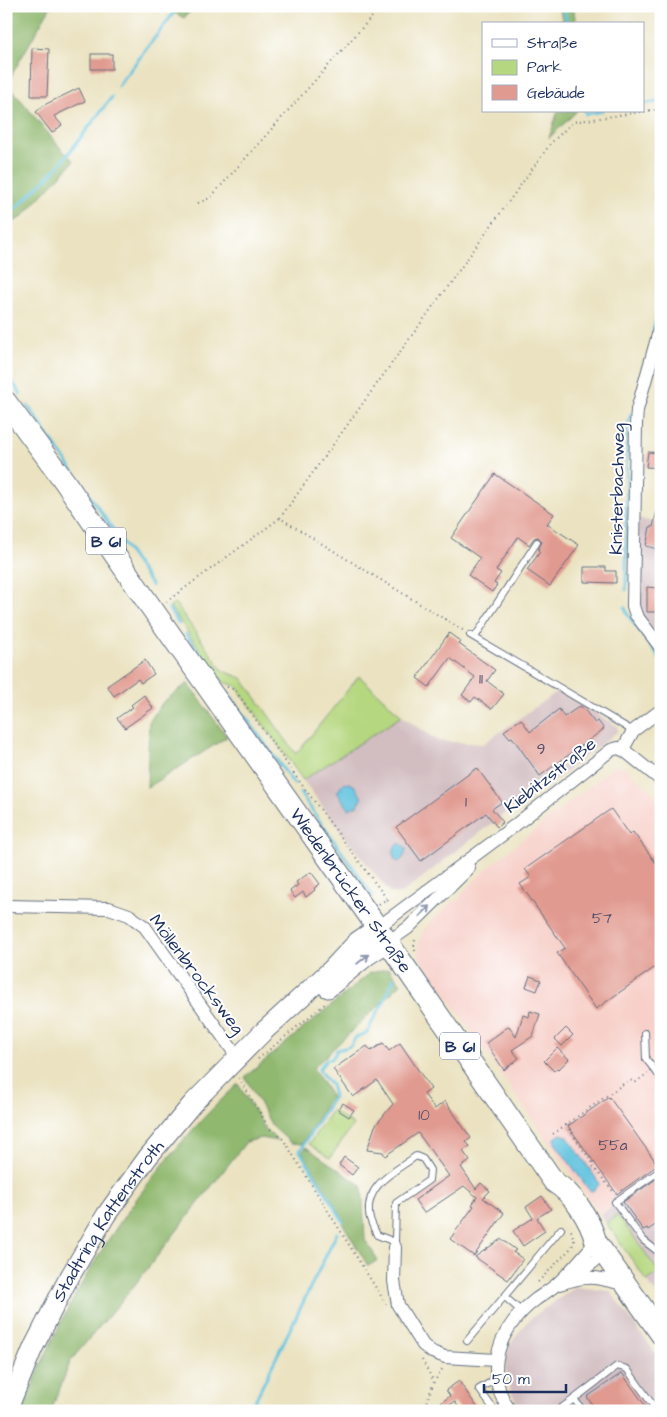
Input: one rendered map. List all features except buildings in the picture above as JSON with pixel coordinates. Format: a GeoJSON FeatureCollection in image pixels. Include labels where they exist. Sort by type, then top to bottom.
{"type":"FeatureCollection","features":[{"type":"Feature","properties":{"kind":"main road","name":"B 61"},"geometry":{"type":"LineString","coordinates":[[6,402],[66,482],[150,606]]}},
{"type":"Feature","properties":{"kind":"main road","name":"Wiedenbrücker Straße"},"geometry":{"type":"LineString","coordinates":[[150,606],[216,690],[554,1182],[564,1188],[587,1219],[600,1248],[661,1334]]}},
{"type":"Feature","properties":{"kind":"main road","name":"Stadtring Kattenstroth"},"geometry":{"type":"LineString","coordinates":[[7,1411],[33,1348],[66,1283],[106,1215],[148,1156],[193,1103],[243,1063],[262,1033],[332,969],[358,941],[383,935]]}},
{"type":"Feature","properties":{"kind":"street","name":"Knisterbachweg"},"geometry":{"type":"LineString","coordinates":[[661,324],[637,410],[632,606],[636,615],[661,648]]}},
{"type":"Feature","properties":{"kind":"street","name":"Kiebitzstraße"},"geometry":{"type":"LineString","coordinates":[[383,935],[505,833],[603,755],[618,748],[623,750],[633,731],[661,710]]}},
{"type":"Feature","properties":{"kind":"street"},"geometry":{"type":"LineString","coordinates":[[623,750],[661,780]]}},
{"type":"Feature","properties":{"kind":"street","name":"Kiebitzstraße"},"geometry":{"type":"LineString","coordinates":[[383,935],[408,928],[505,833]]}},
{"type":"Feature","properties":{"kind":"street","name":"Möllenbrocksweg"},"geometry":{"type":"LineString","coordinates":[[6,906],[109,908],[129,915],[145,927],[243,1063]]}},
{"type":"Feature","properties":{"kind":"street"},"geometry":{"type":"LineString","coordinates":[[395,1244],[394,1281],[398,1305],[423,1345],[432,1352],[445,1357],[496,1360]]}},
{"type":"Feature","properties":{"kind":"street"},"geometry":{"type":"LineString","coordinates":[[510,1411],[504,1403],[494,1370],[497,1352],[506,1332],[534,1300],[563,1283],[600,1248]]}},
{"type":"Feature","properties":{"kind":"street"},"geometry":{"type":"LineString","coordinates":[[563,1283],[586,1277],[626,1285]]}},
{"type":"Feature","properties":{"kind":"lane"},"geometry":{"type":"LineString","coordinates":[[537,542],[473,636],[633,731]]}},
{"type":"Feature","properties":{"kind":"lane"},"geometry":{"type":"LineString","coordinates":[[645,1033],[646,1059],[661,1078]]}},
{"type":"Feature","properties":{"kind":"lane"},"geometry":{"type":"LineString","coordinates":[[416,1156],[423,1159],[430,1170],[429,1180],[396,1204],[395,1244],[377,1235],[368,1214],[369,1199],[376,1185],[416,1156]]}},
{"type":"Feature","properties":{"kind":"lane"},"geometry":{"type":"LineString","coordinates":[[661,1170],[615,1202],[643,1240],[661,1254]]}},
{"type":"Feature","properties":{"kind":"lane"},"geometry":{"type":"LineString","coordinates":[[467,1341],[561,1229]]}},
{"type":"Feature","properties":{"kind":"lane"},"geometry":{"type":"LineString","coordinates":[[505,1297],[522,1312]]}},
{"type":"Feature","properties":{"kind":"lane"},"geometry":{"type":"LineString","coordinates":[[557,1411],[617,1366],[627,1369],[656,1411]]}},
{"type":"Feature","properties":{"kind":"lane"},"geometry":{"type":"LineString","coordinates":[[495,1411],[479,1389],[496,1379]]}},
{"type":"Feature","properties":{"kind":"lane"},"geometry":{"type":"LineString","coordinates":[[574,1398],[583,1411]]}},
{"type":"Feature","properties":{"kind":"path"},"geometry":{"type":"LineString","coordinates":[[198,203],[210,198],[378,10],[387,6]]}},
{"type":"Feature","properties":{"kind":"path"},"geometry":{"type":"LineString","coordinates":[[644,112],[661,109]]}},
{"type":"Feature","properties":{"kind":"path"},"geometry":{"type":"LineString","coordinates":[[150,606],[280,518],[552,143],[573,122],[641,112]]}},
{"type":"Feature","properties":{"kind":"path"},"geometry":{"type":"LineString","coordinates":[[280,518],[473,636]]}},
{"type":"Feature","properties":{"kind":"path"},"geometry":{"type":"LineString","coordinates":[[216,690],[228,687],[234,690],[392,906]]}},
{"type":"Feature","properties":{"kind":"path"},"geometry":{"type":"LineString","coordinates":[[376,907],[387,899]]}},
{"type":"Feature","properties":{"kind":"path"},"geometry":{"type":"LineString","coordinates":[[414,944],[416,937]]}},
{"type":"Feature","properties":{"kind":"path"},"geometry":{"type":"LineString","coordinates":[[329,1001],[243,1063],[269,1128],[283,1139],[388,1307]]}},
{"type":"Feature","properties":{"kind":"path"},"geometry":{"type":"LineString","coordinates":[[553,1134],[629,1080],[636,1082],[653,1069]]}},
{"type":"Feature","properties":{"kind":"path"},"geometry":{"type":"LineString","coordinates":[[566,1125],[592,1162],[592,1165],[619,1200]]}},
{"type":"Feature","properties":{"kind":"path"},"geometry":{"type":"LineString","coordinates":[[422,1360],[434,1382]]}},
{"type":"Feature","properties":{"kind":"path"},"geometry":{"type":"LineString","coordinates":[[423,1411],[434,1382],[446,1364]]}},
{"type":"Feature","properties":{"kind":"shaded area"},"geometry":{"type":"Polygon","coordinates":[[[637,518],[661,524],[661,643],[639,613],[637,518]]]}},
{"type":"Feature","properties":{"kind":"shaded area"},"geometry":{"type":"Polygon","coordinates":[[[558,691],[617,726],[618,731],[543,790],[514,806],[401,894],[390,893],[303,780],[402,716],[438,741],[483,744],[558,691]]]}},
{"type":"Feature","properties":{"kind":"shaded area"},"geometry":{"type":"Polygon","coordinates":[[[615,766],[624,767],[661,799],[661,1172],[600,1215],[420,958],[418,951],[419,941],[425,928],[454,900],[456,902],[476,879],[615,766]]]}},
{"type":"Feature","properties":{"kind":"shaded area"},"geometry":{"type":"Polygon","coordinates":[[[661,1172],[661,1300],[647,1281],[659,1272],[618,1216],[606,1223],[600,1215],[661,1172]]]}},
{"type":"Feature","properties":{"kind":"shaded area"},"geometry":{"type":"Polygon","coordinates":[[[576,1287],[610,1291],[661,1361],[661,1411],[522,1411],[518,1406],[510,1389],[506,1373],[506,1359],[509,1346],[525,1324],[576,1287]]]}},
{"type":"Feature","properties":{"kind":"green space"},"geometry":{"type":"Polygon","coordinates":[[[6,6],[51,6],[7,83],[61,149],[74,161],[22,217],[6,226],[6,6]]]}},
{"type":"Feature","properties":{"kind":"green space"},"geometry":{"type":"Polygon","coordinates":[[[162,6],[195,6],[184,18],[162,6]]]}},
{"type":"Feature","properties":{"kind":"green space"},"geometry":{"type":"Polygon","coordinates":[[[559,6],[573,6],[576,22],[563,22],[559,6]]]}},
{"type":"Feature","properties":{"kind":"green space"},"geometry":{"type":"Polygon","coordinates":[[[558,112],[576,112],[549,138],[558,112]]]}},
{"type":"Feature","properties":{"kind":"green space"},"geometry":{"type":"Polygon","coordinates":[[[175,603],[223,671],[242,678],[296,754],[359,676],[402,716],[303,780],[236,686],[223,682],[170,607],[175,603]]]}},
{"type":"Feature","properties":{"kind":"green space"},"geometry":{"type":"Polygon","coordinates":[[[188,683],[227,737],[147,788],[149,722],[163,702],[188,683]]]}},
{"type":"Feature","properties":{"kind":"green space"},"geometry":{"type":"Polygon","coordinates":[[[389,968],[401,984],[313,1068],[331,1096],[302,1144],[291,1143],[272,1126],[245,1077],[370,973],[389,968]]]}},
{"type":"Feature","properties":{"kind":"green space"},"geometry":{"type":"Polygon","coordinates":[[[238,1084],[266,1130],[278,1141],[261,1138],[246,1142],[130,1291],[71,1360],[51,1411],[23,1411],[61,1322],[85,1278],[112,1235],[141,1193],[172,1154],[238,1084]]]}},
{"type":"Feature","properties":{"kind":"green space"},"geometry":{"type":"Polygon","coordinates":[[[332,1110],[353,1125],[330,1158],[309,1144],[332,1110]]]}},
{"type":"Feature","properties":{"kind":"green space"},"geometry":{"type":"Polygon","coordinates":[[[306,1147],[362,1186],[365,1240],[378,1260],[368,1266],[343,1224],[344,1220],[302,1152],[306,1147]]]}},
{"type":"Feature","properties":{"kind":"green space"},"geometry":{"type":"Polygon","coordinates":[[[618,1215],[659,1272],[647,1281],[606,1223],[618,1215]]]}},
{"type":"Feature","properties":{"kind":"water"},"geometry":{"type":"Polygon","coordinates":[[[349,783],[355,786],[362,798],[358,805],[349,809],[337,792],[343,784],[349,783]]]}},
{"type":"Feature","properties":{"kind":"water"},"geometry":{"type":"Polygon","coordinates":[[[401,844],[406,850],[403,858],[398,862],[395,860],[394,851],[396,845],[401,844]]]}},
{"type":"Feature","properties":{"kind":"water"},"geometry":{"type":"Polygon","coordinates":[[[561,1134],[567,1136],[598,1181],[599,1185],[593,1191],[589,1190],[555,1143],[555,1138],[561,1134]]]}},
{"type":"Feature","properties":{"kind":"waterway"},"geometry":{"type":"LineString","coordinates":[[118,86],[179,6]]}},
{"type":"Feature","properties":{"kind":"waterway"},"geometry":{"type":"LineString","coordinates":[[564,6],[567,22]]}},
{"type":"Feature","properties":{"kind":"waterway"},"geometry":{"type":"LineString","coordinates":[[6,216],[58,167],[112,97]]}},
{"type":"Feature","properties":{"kind":"waterway"},"geometry":{"type":"LineString","coordinates":[[644,104],[661,101]]}},
{"type":"Feature","properties":{"kind":"waterway"},"geometry":{"type":"LineString","coordinates":[[585,112],[586,114],[597,112]]}},
{"type":"Feature","properties":{"kind":"waterway"},"geometry":{"type":"LineString","coordinates":[[653,331],[661,299]]}},
{"type":"Feature","properties":{"kind":"waterway"},"geometry":{"type":"LineString","coordinates":[[6,374],[21,394]]}},
{"type":"Feature","properties":{"kind":"waterway"},"geometry":{"type":"LineString","coordinates":[[28,406],[152,586]]}},
{"type":"Feature","properties":{"kind":"waterway"},"geometry":{"type":"LineString","coordinates":[[626,590],[627,427],[631,414]]}},
{"type":"Feature","properties":{"kind":"waterway"},"geometry":{"type":"LineString","coordinates":[[625,608],[661,661]]}},
{"type":"Feature","properties":{"kind":"waterway"},"geometry":{"type":"LineString","coordinates":[[169,609],[179,624]]}},
{"type":"Feature","properties":{"kind":"waterway"},"geometry":{"type":"LineString","coordinates":[[186,634],[221,683]]}},
{"type":"Feature","properties":{"kind":"waterway"},"geometry":{"type":"LineString","coordinates":[[228,693],[294,784]]}},
{"type":"Feature","properties":{"kind":"waterway"},"geometry":{"type":"LineString","coordinates":[[300,793],[373,896]]}},
{"type":"Feature","properties":{"kind":"waterway"},"geometry":{"type":"LineString","coordinates":[[343,1221],[300,1151],[334,1096],[331,1085],[319,1069],[327,1059],[332,1059],[337,1050],[348,1047],[355,1038],[368,1032],[394,978]]}},
{"type":"Feature","properties":{"kind":"waterway"},"geometry":{"type":"LineString","coordinates":[[250,1411],[337,1233]]}}]}
